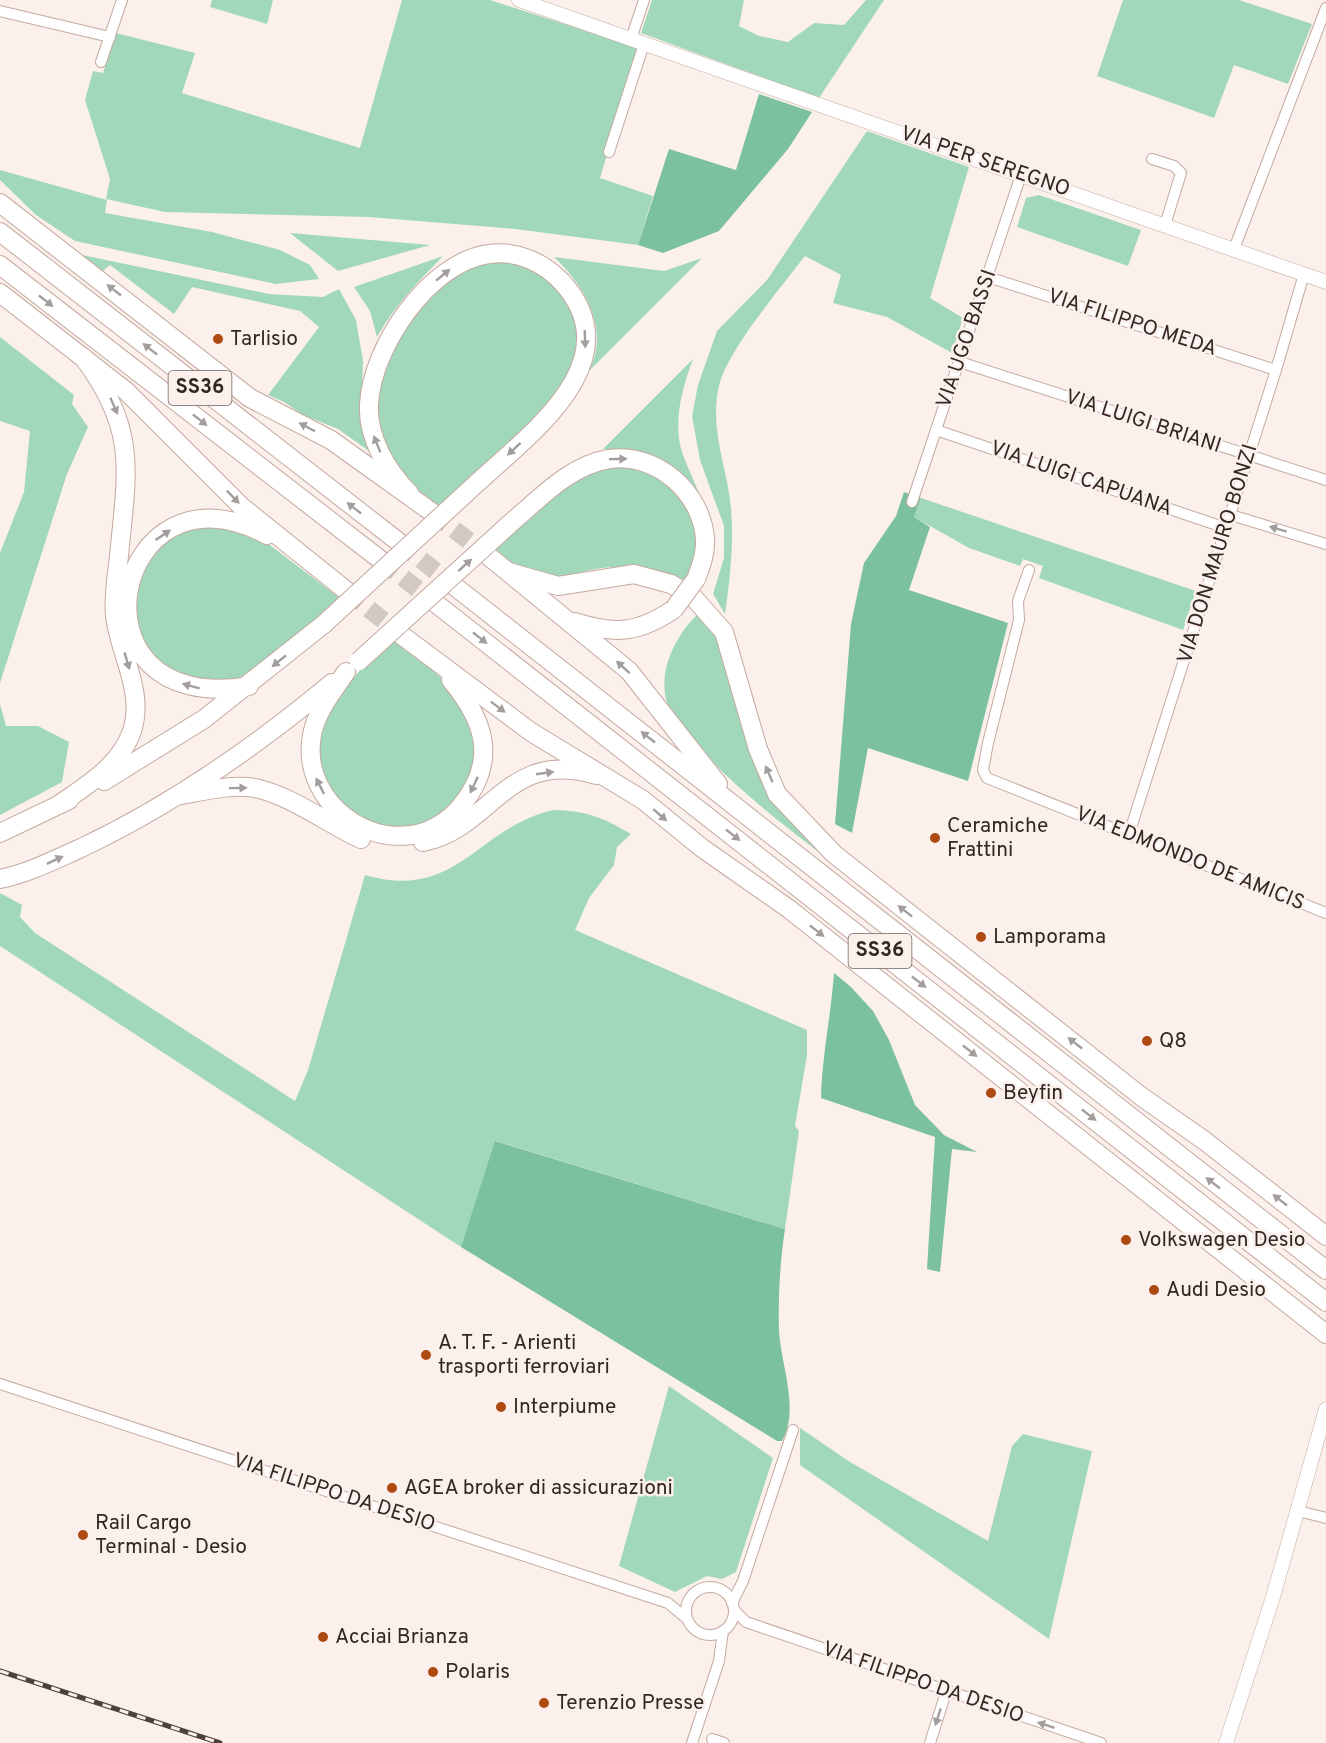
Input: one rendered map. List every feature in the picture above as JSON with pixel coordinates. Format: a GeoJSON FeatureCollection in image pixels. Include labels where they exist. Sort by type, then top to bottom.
{"type":"FeatureCollection","features":[{"type":"Feature","properties":{"kind":"highway"},"geometry":{"type":"LineString","coordinates":[[0,203],[250,398],[331,440],[409,493],[433,513]]}},
{"type":"Feature","properties":{"kind":"highway","name":"SS36"},"geometry":{"type":"LineString","coordinates":[[0,232],[400,543]]}},
{"type":"Feature","properties":{"kind":"highway"},"geometry":{"type":"LineString","coordinates":[[0,832],[116,774],[195,725],[249,686],[324,624],[552,414],[575,381],[584,358],[587,338],[572,294],[543,266],[509,253],[479,257],[449,269],[428,288],[401,321],[384,349],[372,378],[369,406],[374,435],[393,476],[409,493]]}},
{"type":"Feature","properties":{"kind":"highway","name":"SS36"},"geometry":{"type":"LineString","coordinates":[[0,265],[382,561]]}},
{"type":"Feature","properties":{"kind":"highway"},"geometry":{"type":"LineString","coordinates":[[0,293],[143,407],[242,507],[348,592]]}},
{"type":"Feature","properties":{"kind":"highway"},"geometry":{"type":"LineString","coordinates":[[60,804],[105,772],[121,754],[132,731],[136,710],[134,688],[116,616],[115,596],[126,483],[122,429],[104,384],[83,357]]}},
{"type":"Feature","properties":{"kind":"highway"},"geometry":{"type":"LineString","coordinates":[[0,879],[36,869],[103,838],[180,795],[259,742],[353,666],[513,521],[564,478],[609,459],[629,459],[665,472],[681,484],[693,501],[705,539],[704,560],[696,579],[674,609],[654,622],[635,629],[614,631],[593,628],[569,620]]}},
{"type":"Feature","properties":{"kind":"highway"},"geometry":{"type":"LineString","coordinates":[[249,686],[204,690],[182,684],[162,673],[142,655],[130,633],[126,610],[127,589],[134,568],[145,549],[161,535],[181,524],[201,519],[224,519],[246,526],[265,534],[311,564]]}},
{"type":"Feature","properties":{"kind":"highway"},"geometry":{"type":"LineString","coordinates":[[486,554],[629,671],[738,809]]}},
{"type":"Feature","properties":{"kind":"highway"},"geometry":{"type":"LineString","coordinates":[[509,572],[558,586],[634,574],[671,584],[694,598],[724,632],[758,748],[777,794],[834,854],[1142,1097],[1205,1141],[1326,1236]]}},
{"type":"Feature","properties":{"kind":"highway","name":"SS36"},"geometry":{"type":"LineString","coordinates":[[453,585],[1326,1270]]}},
{"type":"Feature","properties":{"kind":"highway","name":"SS36"},"geometry":{"type":"LineString","coordinates":[[434,602],[1326,1302]]}},
{"type":"Feature","properties":{"kind":"highway"},"geometry":{"type":"LineString","coordinates":[[399,634],[531,732],[643,800],[702,848],[789,909],[1326,1334]]}},
{"type":"Feature","properties":{"kind":"highway"},"geometry":{"type":"LineString","coordinates":[[353,666],[320,712],[312,735],[311,758],[316,780],[336,810],[368,831],[390,836],[413,835],[435,827],[455,813],[472,792],[482,768],[484,745],[477,718],[468,701],[448,676],[417,648]]}},
{"type":"Feature","properties":{"kind":"highway"},"geometry":{"type":"LineString","coordinates":[[180,795],[233,787],[254,788],[275,793],[332,826],[370,843],[398,846],[438,839],[461,827],[504,789],[525,776],[550,771],[584,772],[609,779]]}},
{"type":"Feature","properties":{"kind":"street"},"geometry":{"type":"LineString","coordinates":[[101,62],[122,0]]}},
{"type":"Feature","properties":{"kind":"street"},"geometry":{"type":"LineString","coordinates":[[609,152],[638,41],[644,0]]}},
{"type":"Feature","properties":{"kind":"street","name":"VIA PER SEREGNO"},"geometry":{"type":"LineString","coordinates":[[526,1],[713,69],[1326,282]]}},
{"type":"Feature","properties":{"kind":"street"},"geometry":{"type":"LineString","coordinates":[[1234,249],[1326,8]]}},
{"type":"Feature","properties":{"kind":"street"},"geometry":{"type":"LineString","coordinates":[[0,11],[110,37]]}},
{"type":"Feature","properties":{"kind":"street"},"geometry":{"type":"LineString","coordinates":[[1152,159],[1174,166],[1180,173],[1165,225]]}},
{"type":"Feature","properties":{"kind":"street","name":"VIA UGO BASSI"},"geometry":{"type":"LineString","coordinates":[[912,502],[1021,175]]}},
{"type":"Feature","properties":{"kind":"street","name":"VIA DON MAURO BONZI"},"geometry":{"type":"LineString","coordinates":[[1129,834],[1231,515],[1304,274]]}},
{"type":"Feature","properties":{"kind":"street","name":"VIA FILIPPO MEDA"},"geometry":{"type":"LineString","coordinates":[[988,277],[1276,370]]}},
{"type":"Feature","properties":{"kind":"street","name":"VIA LUIGI BRIANI"},"geometry":{"type":"LineString","coordinates":[[960,362],[1326,480]]}},
{"type":"Feature","properties":{"kind":"street","name":"VIA LUIGI CAPUANA"},"geometry":{"type":"LineString","coordinates":[[936,430],[1226,528]]}},
{"type":"Feature","properties":{"kind":"street"},"geometry":{"type":"LineString","coordinates":[[1231,515],[1326,544]]}},
{"type":"Feature","properties":{"kind":"street","name":"VIA EDMONDO DE AMICIS"},"geometry":{"type":"LineString","coordinates":[[1029,570],[1018,601],[1019,620],[988,743],[983,770],[987,778],[1326,913]]}},
{"type":"Feature","properties":{"kind":"street","name":"VIA FILIPPO DA DESIO"},"geometry":{"type":"LineString","coordinates":[[0,1384],[668,1603],[686,1618]]}},
{"type":"Feature","properties":{"kind":"street"},"geometry":{"type":"LineString","coordinates":[[1226,1743],[1273,1597],[1326,1409]]}},
{"type":"Feature","properties":{"kind":"street"},"geometry":{"type":"LineString","coordinates":[[692,1743],[733,1606],[793,1430]]}},
{"type":"Feature","properties":{"kind":"street"},"geometry":{"type":"LineString","coordinates":[[1298,1511],[1326,1518]]}},
{"type":"Feature","properties":{"kind":"street"},"geometry":{"type":"LineString","coordinates":[[724,1591],[743,1581]]}},
{"type":"Feature","properties":{"kind":"street"},"geometry":{"type":"LineString","coordinates":[[668,1603],[690,1597],[702,1588],[717,1588],[724,1591],[733,1606]]}},
{"type":"Feature","properties":{"kind":"street"},"geometry":{"type":"LineString","coordinates":[[690,1597],[686,1607],[686,1618],[691,1626],[706,1635],[718,1661]]}},
{"type":"Feature","properties":{"kind":"street","name":"VIA FILIPPO DA DESIO"},"geometry":{"type":"LineString","coordinates":[[733,1606],[746,1622],[1073,1739],[1101,1743]]}},
{"type":"Feature","properties":{"kind":"street","name":"VIA FILIPPO DA DESIO"},"geometry":{"type":"LineString","coordinates":[[726,1628],[746,1622]]}},
{"type":"Feature","properties":{"kind":"street"},"geometry":{"type":"LineString","coordinates":[[706,1635],[726,1628]]}},
{"type":"Feature","properties":{"kind":"street"},"geometry":{"type":"LineString","coordinates":[[930,1743],[946,1692]]}},
{"type":"Feature","properties":{"kind":"street"},"geometry":{"type":"LineString","coordinates":[[712,1739],[724,1743]]}},
{"type":"Feature","properties":{"kind":"green space"},"geometry":{"type":"Polygon","coordinates":[[[212,0],[273,0],[267,24],[210,7],[212,0]]]}},
{"type":"Feature","properties":{"kind":"green space"},"geometry":{"type":"Polygon","coordinates":[[[402,0],[490,0],[639,48],[600,178],[653,196],[638,245],[515,229],[369,217],[165,212],[106,199],[110,179],[85,100],[93,71],[103,73],[116,33],[195,53],[182,93],[360,148],[402,0]]]}},
{"type":"Feature","properties":{"kind":"green space"},"geometry":{"type":"Polygon","coordinates":[[[652,0],[744,0],[739,26],[759,36],[788,42],[814,23],[844,25],[866,0],[884,0],[819,98],[641,33],[652,0]]]}},
{"type":"Feature","properties":{"kind":"green space"},"geometry":{"type":"Polygon","coordinates":[[[1123,0],[1239,0],[1312,24],[1288,84],[1234,65],[1214,118],[1097,76],[1123,0]]]}},
{"type":"Feature","properties":{"kind":"green space"},"geometry":{"type":"Polygon","coordinates":[[[759,94],[812,112],[788,149],[719,231],[663,253],[638,245],[669,149],[736,170],[759,94]]]}},
{"type":"Feature","properties":{"kind":"green space"},"geometry":{"type":"Polygon","coordinates":[[[867,131],[969,167],[930,298],[963,318],[952,353],[887,317],[833,303],[841,275],[805,256],[744,337],[724,372],[719,386],[716,402],[717,432],[729,492],[732,521],[731,561],[725,614],[713,594],[724,558],[724,526],[700,460],[692,416],[698,385],[717,331],[767,280],[867,131]]]}},
{"type":"Feature","properties":{"kind":"green space"},"geometry":{"type":"Polygon","coordinates":[[[0,170],[107,200],[105,213],[212,232],[280,250],[310,265],[319,279],[276,284],[75,241],[36,215],[0,180],[0,170]]]}},
{"type":"Feature","properties":{"kind":"green space"},"geometry":{"type":"Polygon","coordinates":[[[1039,195],[1141,230],[1128,266],[1017,227],[1026,198],[1039,195]]]}},
{"type":"Feature","properties":{"kind":"green space"},"geometry":{"type":"Polygon","coordinates":[[[290,233],[430,245],[338,271],[290,233]]]}},
{"type":"Feature","properties":{"kind":"green space"},"geometry":{"type":"Polygon","coordinates":[[[82,255],[269,294],[323,297],[339,289],[356,320],[363,361],[362,394],[376,456],[338,429],[303,415],[284,402],[268,395],[319,327],[300,311],[192,287],[174,314],[110,265],[103,271],[82,255]]]}},
{"type":"Feature","properties":{"kind":"green space"},"geometry":{"type":"Polygon","coordinates":[[[443,256],[399,304],[377,337],[370,311],[354,287],[443,256]]]}},
{"type":"Feature","properties":{"kind":"green space"},"geometry":{"type":"Polygon","coordinates":[[[499,257],[547,273],[575,314],[579,340],[574,365],[562,387],[541,414],[439,508],[399,473],[378,428],[375,405],[379,380],[406,324],[451,272],[499,257]]]}},
{"type":"Feature","properties":{"kind":"green space"},"geometry":{"type":"Polygon","coordinates":[[[554,257],[664,271],[702,258],[589,371],[595,355],[596,324],[584,294],[554,257]]]}},
{"type":"Feature","properties":{"kind":"green space"},"geometry":{"type":"Polygon","coordinates":[[[0,337],[74,395],[72,404],[88,427],[67,474],[0,683],[0,553],[24,492],[30,431],[0,421],[0,337]]]}},
{"type":"Feature","properties":{"kind":"green space"},"geometry":{"type":"Polygon","coordinates":[[[693,359],[682,394],[678,431],[683,455],[701,498],[709,525],[695,489],[674,467],[652,456],[603,449],[693,359]]]}},
{"type":"Feature","properties":{"kind":"green space"},"geometry":{"type":"Polygon","coordinates":[[[597,466],[646,468],[665,479],[692,512],[698,553],[688,581],[654,570],[631,567],[608,567],[565,576],[546,576],[524,569],[492,550],[518,521],[597,466]]]}},
{"type":"Feature","properties":{"kind":"green space"},"geometry":{"type":"Polygon","coordinates":[[[904,492],[921,498],[914,517],[930,527],[909,590],[1008,623],[968,781],[868,748],[852,833],[835,824],[851,624],[864,563],[896,516],[904,492]]]}},
{"type":"Feature","properties":{"kind":"green space"},"geometry":{"type":"Polygon","coordinates":[[[921,498],[1196,591],[1183,630],[1039,578],[1043,566],[1023,559],[1020,566],[969,548],[914,517],[921,498]]]}},
{"type":"Feature","properties":{"kind":"green space"},"geometry":{"type":"Polygon","coordinates":[[[197,525],[254,533],[341,599],[257,670],[234,680],[186,680],[158,663],[138,636],[133,590],[154,548],[197,525]]]}},
{"type":"Feature","properties":{"kind":"green space"},"geometry":{"type":"Polygon","coordinates":[[[700,612],[717,636],[754,755],[830,861],[734,783],[700,748],[670,712],[665,693],[665,680],[670,654],[683,631],[700,612]]]}},
{"type":"Feature","properties":{"kind":"green space"},"geometry":{"type":"Polygon","coordinates":[[[393,639],[434,671],[454,693],[471,724],[476,740],[473,771],[467,785],[449,808],[424,824],[395,829],[369,824],[347,810],[330,790],[318,760],[321,725],[327,711],[353,677],[393,639]]]}},
{"type":"Feature","properties":{"kind":"green space"},"geometry":{"type":"Polygon","coordinates":[[[0,704],[6,726],[38,726],[69,742],[62,782],[0,815],[0,704]]]}},
{"type":"Feature","properties":{"kind":"green space"},"geometry":{"type":"Polygon","coordinates":[[[554,810],[594,816],[631,834],[617,847],[614,865],[589,898],[575,930],[807,1030],[807,1055],[795,1126],[799,1131],[785,1229],[496,1141],[461,1247],[0,946],[0,893],[22,905],[20,917],[35,933],[295,1101],[308,1070],[365,875],[397,881],[423,879],[445,871],[527,819],[554,810]]]}},
{"type":"Feature","properties":{"kind":"green space"},"geometry":{"type":"Polygon","coordinates":[[[834,973],[851,987],[873,1011],[889,1040],[915,1105],[944,1135],[977,1152],[952,1149],[940,1272],[927,1269],[935,1137],[821,1098],[834,973]]]}},
{"type":"Feature","properties":{"kind":"green space"},"geometry":{"type":"Polygon","coordinates":[[[495,1141],[785,1229],[780,1280],[779,1331],[788,1387],[789,1415],[782,1441],[777,1441],[461,1247],[495,1141]]]}},
{"type":"Feature","properties":{"kind":"green space"},"geometry":{"type":"Polygon","coordinates":[[[669,1386],[773,1458],[736,1572],[722,1579],[707,1576],[675,1592],[619,1566],[669,1386]]]}},
{"type":"Feature","properties":{"kind":"green space"},"geometry":{"type":"Polygon","coordinates":[[[800,1428],[850,1462],[988,1541],[1012,1446],[1023,1434],[1092,1451],[1049,1639],[800,1465],[800,1428]]]}},
{"type":"Feature","properties":{"kind":"tunnel"},"geometry":{"type":"LineString","coordinates":[[433,513],[486,554]]}},
{"type":"Feature","properties":{"kind":"tunnel"},"geometry":{"type":"LineString","coordinates":[[400,543],[453,585]]}},
{"type":"Feature","properties":{"kind":"tunnel"},"geometry":{"type":"LineString","coordinates":[[382,561],[434,602]]}},
{"type":"Feature","properties":{"kind":"tunnel"},"geometry":{"type":"LineString","coordinates":[[348,592],[400,634]]}},
{"type":"Feature","properties":{"kind":"railway"},"geometry":{"type":"LineString","coordinates":[[0,1671],[220,1743]]}},
{"type":"Feature","properties":{"kind":"place","name":"Tarlisio"},"geometry":{"type":"Point","coordinates":[218,339]}},
{"type":"Feature","properties":{"kind":"place","name":"Ceramiche Frattini"},"geometry":{"type":"Point","coordinates":[935,838]}},
{"type":"Feature","properties":{"kind":"place","name":"Lamporama"},"geometry":{"type":"Point","coordinates":[981,937]}},
{"type":"Feature","properties":{"kind":"place","name":"Q8"},"geometry":{"type":"Point","coordinates":[1147,1041]}},
{"type":"Feature","properties":{"kind":"place","name":"Beyfin"},"geometry":{"type":"Point","coordinates":[991,1093]}},
{"type":"Feature","properties":{"kind":"place","name":"Volkswagen Desio"},"geometry":{"type":"Point","coordinates":[1126,1240]}},
{"type":"Feature","properties":{"kind":"place","name":"Audi Desio"},"geometry":{"type":"Point","coordinates":[1154,1290]}},
{"type":"Feature","properties":{"kind":"place","name":"A. T. F. - Arienti trasporti ferroviari"},"geometry":{"type":"Point","coordinates":[426,1355]}},
{"type":"Feature","properties":{"kind":"place","name":"Interpiume"},"geometry":{"type":"Point","coordinates":[501,1407]}},
{"type":"Feature","properties":{"kind":"place","name":"AGEA broker di assicurazioni"},"geometry":{"type":"Point","coordinates":[392,1488]}},
{"type":"Feature","properties":{"kind":"place","name":"Rail Cargo Terminal - Desio"},"geometry":{"type":"Point","coordinates":[83,1535]}},
{"type":"Feature","properties":{"kind":"place","name":"Acciai Brianza"},"geometry":{"type":"Point","coordinates":[323,1637]}},
{"type":"Feature","properties":{"kind":"place","name":"Polaris"},"geometry":{"type":"Point","coordinates":[433,1672]}},
{"type":"Feature","properties":{"kind":"place","name":"Terenzio Presse"},"geometry":{"type":"Point","coordinates":[544,1703]}}]}
